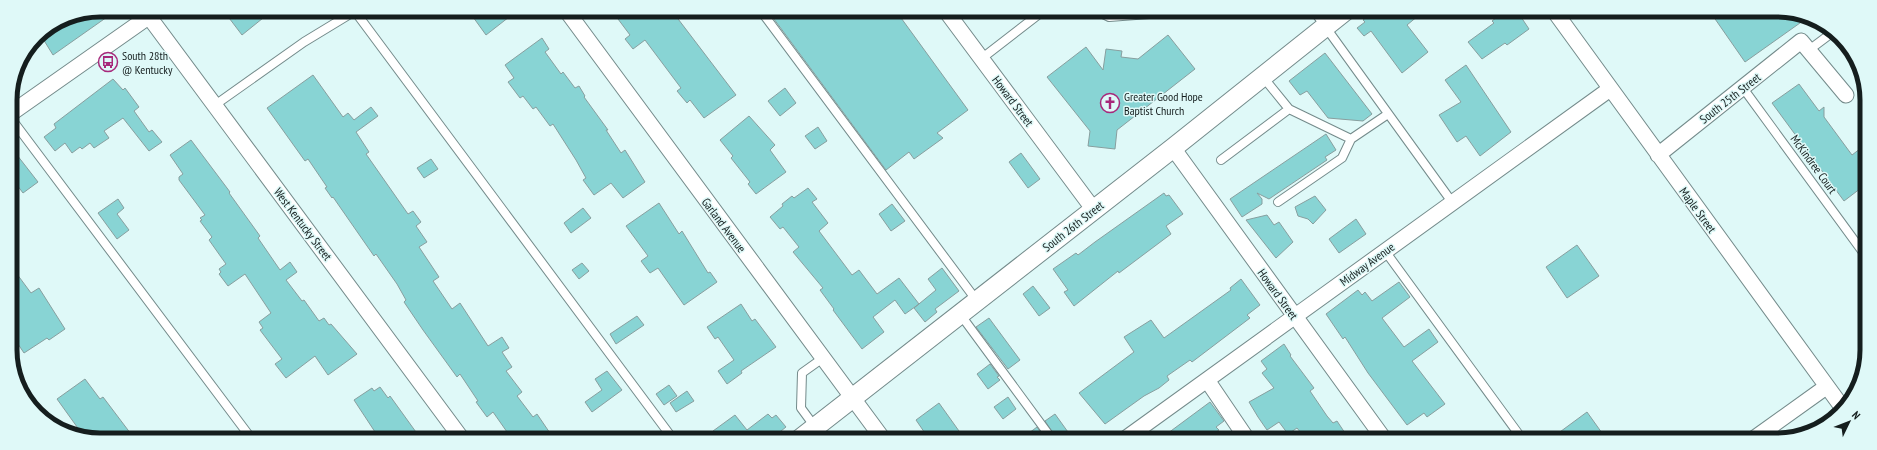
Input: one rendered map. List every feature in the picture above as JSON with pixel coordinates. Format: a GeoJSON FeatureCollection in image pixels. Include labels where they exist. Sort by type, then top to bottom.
{"type":"FeatureCollection","features":[{"type":"Feature","properties":{"kind":"street"},"geometry":{"type":"LineString","coordinates":[[17,111],[143,17]]}},
{"type":"Feature","properties":{"kind":"street","name":"West Kentucky Street"},"geometry":{"type":"LineString","coordinates":[[153,17],[215,106],[458,433]]}},
{"type":"Feature","properties":{"kind":"street","name":"Garland Avenue"},"geometry":{"type":"LineString","coordinates":[[571,17],[879,433]]}},
{"type":"Feature","properties":{"kind":"street","name":"Howard Street"},"geometry":{"type":"LineString","coordinates":[[950,17],[1094,210]]}},
{"type":"Feature","properties":{"kind":"street","name":"South 26th Street"},"geometry":{"type":"LineString","coordinates":[[808,433],[1094,210],[1338,17]]}},
{"type":"Feature","properties":{"kind":"street","name":"Maple Street"},"geometry":{"type":"LineString","coordinates":[[1559,17],[1838,402]]}},
{"type":"Feature","properties":{"kind":"street"},"geometry":{"type":"LineString","coordinates":[[1805,46],[1846,95]]}},
{"type":"Feature","properties":{"kind":"street","name":"South 25th Street"},"geometry":{"type":"LineString","coordinates":[[1658,155],[1743,88],[1805,46]]}},
{"type":"Feature","properties":{"kind":"street","name":"Midway Avenue"},"geometry":{"type":"LineString","coordinates":[[1133,433],[1610,89]]}},
{"type":"Feature","properties":{"kind":"street","name":"Howard Street"},"geometry":{"type":"LineString","coordinates":[[1173,148],[1380,433]]}},
{"type":"Feature","properties":{"kind":"street"},"geometry":{"type":"LineString","coordinates":[[1207,380],[1243,433]]}},
{"type":"Feature","properties":{"kind":"street"},"geometry":{"type":"LineString","coordinates":[[1762,433],[1826,386]]}},
{"type":"Feature","properties":{"kind":"lane"},"geometry":{"type":"LineString","coordinates":[[215,106],[304,42],[345,17]]}},
{"type":"Feature","properties":{"kind":"lane"},"geometry":{"type":"LineString","coordinates":[[359,17],[668,433]]}},
{"type":"Feature","properties":{"kind":"lane"},"geometry":{"type":"LineString","coordinates":[[765,17],[977,301]]}},
{"type":"Feature","properties":{"kind":"lane"},"geometry":{"type":"LineString","coordinates":[[981,59],[1035,17]]}},
{"type":"Feature","properties":{"kind":"lane"},"geometry":{"type":"LineString","coordinates":[[1318,17],[1452,202]]}},
{"type":"Feature","properties":{"kind":"lane"},"geometry":{"type":"LineString","coordinates":[[1805,46],[1828,35]]}},
{"type":"Feature","properties":{"kind":"lane"},"geometry":{"type":"LineString","coordinates":[[1263,77],[1289,109],[1351,139]]}},
{"type":"Feature","properties":{"kind":"lane","name":"McKindree Court"},"geometry":{"type":"LineString","coordinates":[[1743,88],[1860,248]]}},
{"type":"Feature","properties":{"kind":"lane"},"geometry":{"type":"LineString","coordinates":[[1221,160],[1289,109]]}},
{"type":"Feature","properties":{"kind":"lane"},"geometry":{"type":"LineString","coordinates":[[1278,202],[1342,158],[1351,139],[1388,114]]}},
{"type":"Feature","properties":{"kind":"lane"},"geometry":{"type":"LineString","coordinates":[[17,125],[247,433]]}},
{"type":"Feature","properties":{"kind":"lane"},"geometry":{"type":"LineString","coordinates":[[1385,251],[1519,433]]}},
{"type":"Feature","properties":{"kind":"lane"},"geometry":{"type":"LineString","coordinates":[[960,314],[1048,433]]}},
{"type":"Feature","properties":{"kind":"lane"},"geometry":{"type":"LineString","coordinates":[[815,427],[801,408],[802,373],[823,358]]}},
{"type":"Feature","properties":{"kind":"building"},"geometry":{"type":"Polygon","coordinates":[[[95,17],[107,17],[53,55],[43,39],[54,31],[68,23],[79,20],[95,17]]]}},
{"type":"Feature","properties":{"kind":"building"},"geometry":{"type":"Polygon","coordinates":[[[228,17],[264,17],[242,35],[228,17]]]}},
{"type":"Feature","properties":{"kind":"building"},"geometry":{"type":"Polygon","coordinates":[[[473,17],[509,17],[486,35],[473,17]]]}},
{"type":"Feature","properties":{"kind":"building"},"geometry":{"type":"Polygon","coordinates":[[[616,17],[677,17],[736,95],[704,118],[690,100],[687,103],[677,91],[681,88],[645,40],[633,49],[625,39],[630,35],[616,17]]]}},
{"type":"Feature","properties":{"kind":"building"},"geometry":{"type":"Polygon","coordinates":[[[772,17],[900,17],[968,110],[937,133],[943,138],[914,159],[909,152],[886,170],[772,17]]]}},
{"type":"Feature","properties":{"kind":"building"},"geometry":{"type":"Polygon","coordinates":[[[1367,17],[1417,17],[1407,25],[1428,52],[1402,73],[1371,31],[1364,36],[1357,28],[1365,22],[1363,20],[1367,17]]]}},
{"type":"Feature","properties":{"kind":"building"},"geometry":{"type":"Polygon","coordinates":[[[1497,17],[1521,17],[1529,29],[1507,45],[1505,43],[1482,59],[1468,42],[1494,23],[1492,21],[1497,17]]]}},
{"type":"Feature","properties":{"kind":"building"},"geometry":{"type":"Polygon","coordinates":[[[1714,17],[1777,17],[1803,21],[1745,62],[1714,17]]]}},
{"type":"Feature","properties":{"kind":"building","name":"Greater Good Hope Baptist Church"},"geometry":{"type":"Polygon","coordinates":[[[1168,35],[1195,69],[1117,130],[1115,149],[1088,146],[1090,131],[1047,77],[1086,47],[1103,70],[1106,49],[1122,51],[1121,57],[1138,59],[1168,35]]]}},
{"type":"Feature","properties":{"kind":"building"},"geometry":{"type":"Polygon","coordinates":[[[542,38],[549,49],[545,52],[561,74],[563,72],[575,88],[579,86],[585,96],[584,97],[608,130],[606,130],[621,153],[625,150],[645,182],[623,198],[611,183],[594,195],[583,180],[586,178],[553,124],[550,126],[536,107],[533,109],[523,96],[520,98],[508,82],[514,78],[505,65],[542,38]]]}},
{"type":"Feature","properties":{"kind":"building"},"geometry":{"type":"Polygon","coordinates":[[[1325,53],[1372,114],[1363,121],[1328,118],[1307,91],[1300,95],[1289,81],[1325,53]]]}},
{"type":"Feature","properties":{"kind":"building"},"geometry":{"type":"Polygon","coordinates":[[[1466,65],[1511,132],[1480,156],[1466,136],[1457,142],[1439,115],[1461,102],[1445,80],[1466,65]]]}},
{"type":"Feature","properties":{"kind":"building"},"geometry":{"type":"Polygon","coordinates":[[[313,75],[343,117],[348,113],[354,120],[371,107],[378,116],[356,132],[369,152],[366,154],[408,214],[413,211],[421,222],[416,226],[427,242],[419,247],[439,277],[433,281],[452,309],[460,303],[488,346],[502,337],[509,348],[502,352],[512,367],[506,371],[522,392],[517,396],[533,417],[537,414],[550,433],[508,433],[493,412],[487,417],[476,402],[478,401],[460,374],[457,377],[423,330],[404,302],[406,300],[397,284],[376,254],[374,256],[333,197],[332,198],[325,188],[327,187],[308,159],[305,161],[267,108],[313,75]]]}},
{"type":"Feature","properties":{"kind":"building"},"geometry":{"type":"Polygon","coordinates":[[[113,79],[123,90],[125,88],[139,107],[134,111],[149,132],[152,130],[162,142],[149,151],[123,118],[104,131],[109,138],[94,148],[90,143],[82,149],[80,147],[72,153],[65,143],[55,151],[44,137],[56,128],[54,124],[113,79]]]}},
{"type":"Feature","properties":{"kind":"building"},"geometry":{"type":"Polygon","coordinates":[[[1799,84],[1819,111],[1824,107],[1824,117],[1852,155],[1860,149],[1860,189],[1844,201],[1772,103],[1799,84]]]}},
{"type":"Feature","properties":{"kind":"building"},"geometry":{"type":"Polygon","coordinates":[[[785,88],[796,103],[780,116],[768,101],[785,88]]]}},
{"type":"Feature","properties":{"kind":"building"},"geometry":{"type":"Polygon","coordinates":[[[749,116],[775,145],[770,150],[786,172],[756,194],[748,184],[750,182],[731,158],[733,156],[720,140],[749,116]]]}},
{"type":"Feature","properties":{"kind":"building"},"geometry":{"type":"Polygon","coordinates":[[[818,127],[827,141],[815,149],[805,136],[818,127]]]}},
{"type":"Feature","properties":{"kind":"building"},"geometry":{"type":"Polygon","coordinates":[[[1326,134],[1336,150],[1325,157],[1327,160],[1269,199],[1257,193],[1262,199],[1262,204],[1242,217],[1230,199],[1326,134]]]}},
{"type":"Feature","properties":{"kind":"building"},"geometry":{"type":"Polygon","coordinates":[[[191,140],[230,192],[229,193],[260,236],[258,238],[280,270],[290,262],[297,272],[286,280],[302,301],[304,300],[319,321],[324,318],[329,325],[331,324],[357,354],[328,375],[315,356],[286,378],[275,364],[282,359],[260,330],[263,328],[259,322],[271,313],[245,274],[228,286],[219,274],[221,272],[219,269],[226,264],[209,240],[212,237],[200,221],[202,220],[200,218],[205,215],[179,180],[179,177],[183,174],[170,155],[191,140]]]}},
{"type":"Feature","properties":{"kind":"building"},"geometry":{"type":"Polygon","coordinates":[[[1021,153],[1040,179],[1028,188],[1009,162],[1021,153]]]}},
{"type":"Feature","properties":{"kind":"building"},"geometry":{"type":"Polygon","coordinates":[[[17,155],[38,182],[23,193],[17,185],[17,155]]]}},
{"type":"Feature","properties":{"kind":"building"},"geometry":{"type":"Polygon","coordinates":[[[431,159],[438,169],[424,178],[417,168],[431,159]]]}},
{"type":"Feature","properties":{"kind":"building"},"geometry":{"type":"Polygon","coordinates":[[[808,188],[817,199],[812,202],[828,223],[819,231],[852,275],[859,270],[877,294],[899,278],[919,304],[905,314],[895,300],[873,317],[884,332],[862,349],[820,290],[823,288],[793,252],[799,247],[783,227],[780,229],[770,217],[792,196],[794,198],[808,188]]]}},
{"type":"Feature","properties":{"kind":"building"},"geometry":{"type":"Polygon","coordinates":[[[1164,193],[1166,196],[1169,195],[1183,214],[1166,226],[1171,234],[1119,273],[1118,271],[1074,306],[1064,292],[1068,290],[1053,269],[1076,253],[1078,255],[1164,193]]]}},
{"type":"Feature","properties":{"kind":"building"},"geometry":{"type":"Polygon","coordinates":[[[1315,196],[1326,210],[1313,224],[1308,219],[1298,216],[1295,207],[1315,196]]]}},
{"type":"Feature","properties":{"kind":"building"},"geometry":{"type":"Polygon","coordinates":[[[118,199],[124,208],[117,214],[129,230],[117,239],[98,213],[118,199]]]}},
{"type":"Feature","properties":{"kind":"building"},"geometry":{"type":"Polygon","coordinates":[[[659,203],[679,234],[682,231],[708,273],[710,272],[717,282],[684,305],[658,268],[650,273],[641,261],[648,256],[626,226],[659,203]]]}},
{"type":"Feature","properties":{"kind":"building"},"geometry":{"type":"Polygon","coordinates":[[[892,204],[905,221],[891,231],[879,214],[892,204]]]}},
{"type":"Feature","properties":{"kind":"building"},"geometry":{"type":"Polygon","coordinates":[[[583,208],[591,218],[571,233],[564,223],[583,208]]]}},
{"type":"Feature","properties":{"kind":"building"},"geometry":{"type":"Polygon","coordinates":[[[1267,215],[1274,225],[1279,222],[1293,242],[1276,258],[1246,220],[1267,215]]]}},
{"type":"Feature","properties":{"kind":"building"},"geometry":{"type":"Polygon","coordinates":[[[1356,219],[1366,234],[1339,253],[1329,239],[1356,219]]]}},
{"type":"Feature","properties":{"kind":"building"},"geometry":{"type":"Polygon","coordinates":[[[1577,245],[1599,276],[1567,298],[1546,267],[1577,245]]]}},
{"type":"Feature","properties":{"kind":"building"},"geometry":{"type":"Polygon","coordinates":[[[582,263],[589,271],[579,279],[572,270],[582,263]]]}},
{"type":"Feature","properties":{"kind":"building"},"geometry":{"type":"Polygon","coordinates":[[[942,268],[959,291],[935,309],[937,312],[925,322],[914,308],[936,290],[928,279],[942,268]]]}},
{"type":"Feature","properties":{"kind":"building"},"geometry":{"type":"Polygon","coordinates":[[[17,274],[31,293],[39,288],[65,329],[49,340],[47,338],[24,353],[17,342],[17,274]]]}},
{"type":"Feature","properties":{"kind":"building"},"geometry":{"type":"Polygon","coordinates":[[[1241,279],[1260,305],[1247,315],[1250,318],[1192,362],[1190,360],[1167,376],[1169,380],[1159,388],[1144,396],[1105,424],[1079,393],[1134,352],[1124,337],[1151,320],[1164,338],[1231,290],[1230,288],[1241,279]]]}},
{"type":"Feature","properties":{"kind":"building"},"geometry":{"type":"Polygon","coordinates":[[[1399,282],[1410,297],[1382,318],[1404,347],[1429,329],[1438,342],[1412,361],[1445,404],[1427,417],[1424,413],[1407,425],[1368,373],[1345,337],[1343,339],[1326,314],[1358,290],[1362,295],[1365,292],[1372,301],[1399,282]]]}},
{"type":"Feature","properties":{"kind":"building"},"geometry":{"type":"Polygon","coordinates":[[[1033,286],[1050,308],[1039,316],[1023,294],[1033,286]]]}},
{"type":"Feature","properties":{"kind":"building"},"geometry":{"type":"Polygon","coordinates":[[[741,304],[752,321],[755,319],[776,347],[741,371],[742,373],[727,384],[718,371],[734,360],[718,337],[715,339],[707,327],[741,304]]]}},
{"type":"Feature","properties":{"kind":"building"},"geometry":{"type":"Polygon","coordinates":[[[637,316],[644,325],[616,344],[610,334],[637,316]]]}},
{"type":"Feature","properties":{"kind":"building"},"geometry":{"type":"Polygon","coordinates":[[[989,318],[1020,360],[1008,369],[976,327],[989,318]]]}},
{"type":"Feature","properties":{"kind":"building"},"geometry":{"type":"Polygon","coordinates":[[[1284,344],[1291,355],[1290,356],[1314,388],[1310,391],[1327,416],[1333,423],[1337,421],[1345,433],[1301,433],[1297,428],[1287,433],[1279,422],[1267,430],[1249,402],[1274,388],[1262,373],[1267,369],[1261,361],[1284,344]]]}},
{"type":"Feature","properties":{"kind":"building"},"geometry":{"type":"Polygon","coordinates":[[[990,364],[999,376],[997,377],[1000,380],[988,389],[977,374],[990,364]]]}},
{"type":"Feature","properties":{"kind":"building"},"geometry":{"type":"Polygon","coordinates":[[[607,371],[622,390],[592,412],[585,402],[602,390],[595,379],[607,371]]]}},
{"type":"Feature","properties":{"kind":"building"},"geometry":{"type":"Polygon","coordinates":[[[85,379],[100,399],[103,397],[130,433],[100,433],[79,430],[57,399],[85,379]]]}},
{"type":"Feature","properties":{"kind":"building"},"geometry":{"type":"Polygon","coordinates":[[[669,385],[677,396],[664,405],[656,394],[669,385]]]}},
{"type":"Feature","properties":{"kind":"building"},"geometry":{"type":"Polygon","coordinates":[[[380,387],[388,398],[390,396],[417,433],[376,433],[354,400],[372,388],[374,391],[380,387]]]}},
{"type":"Feature","properties":{"kind":"building"},"geometry":{"type":"Polygon","coordinates":[[[687,391],[694,401],[676,412],[670,403],[687,391]]]}},
{"type":"Feature","properties":{"kind":"building"},"geometry":{"type":"Polygon","coordinates":[[[1008,397],[1016,409],[1003,419],[994,407],[1008,397]]]}},
{"type":"Feature","properties":{"kind":"building"},"geometry":{"type":"Polygon","coordinates":[[[1210,402],[1224,421],[1216,427],[1219,430],[1215,433],[1168,433],[1210,402]]]}},
{"type":"Feature","properties":{"kind":"building"},"geometry":{"type":"Polygon","coordinates":[[[939,403],[959,431],[958,433],[925,433],[916,420],[939,403]]]}},
{"type":"Feature","properties":{"kind":"building"},"geometry":{"type":"Polygon","coordinates":[[[1587,412],[1602,433],[1558,433],[1587,412]]]}},
{"type":"Feature","properties":{"kind":"building"},"geometry":{"type":"Polygon","coordinates":[[[768,414],[772,418],[776,415],[786,427],[778,433],[714,433],[713,431],[735,415],[747,430],[768,414]]]}},
{"type":"Feature","properties":{"kind":"building"},"geometry":{"type":"Polygon","coordinates":[[[1055,414],[1069,433],[1053,433],[1045,421],[1055,414]]]}},
{"type":"Feature","properties":{"kind":"building"},"geometry":{"type":"Polygon","coordinates":[[[1037,427],[1041,433],[1029,433],[1037,427]]]}},
{"type":"Feature","properties":{"kind":"place","name":"South 28th @ Kentucky"},"geometry":{"type":"Point","coordinates":[108,62]}},
{"type":"Feature","properties":{"kind":"place","name":"Greater Good Hope Baptist Church"},"geometry":{"type":"Point","coordinates":[1110,103]}}]}
